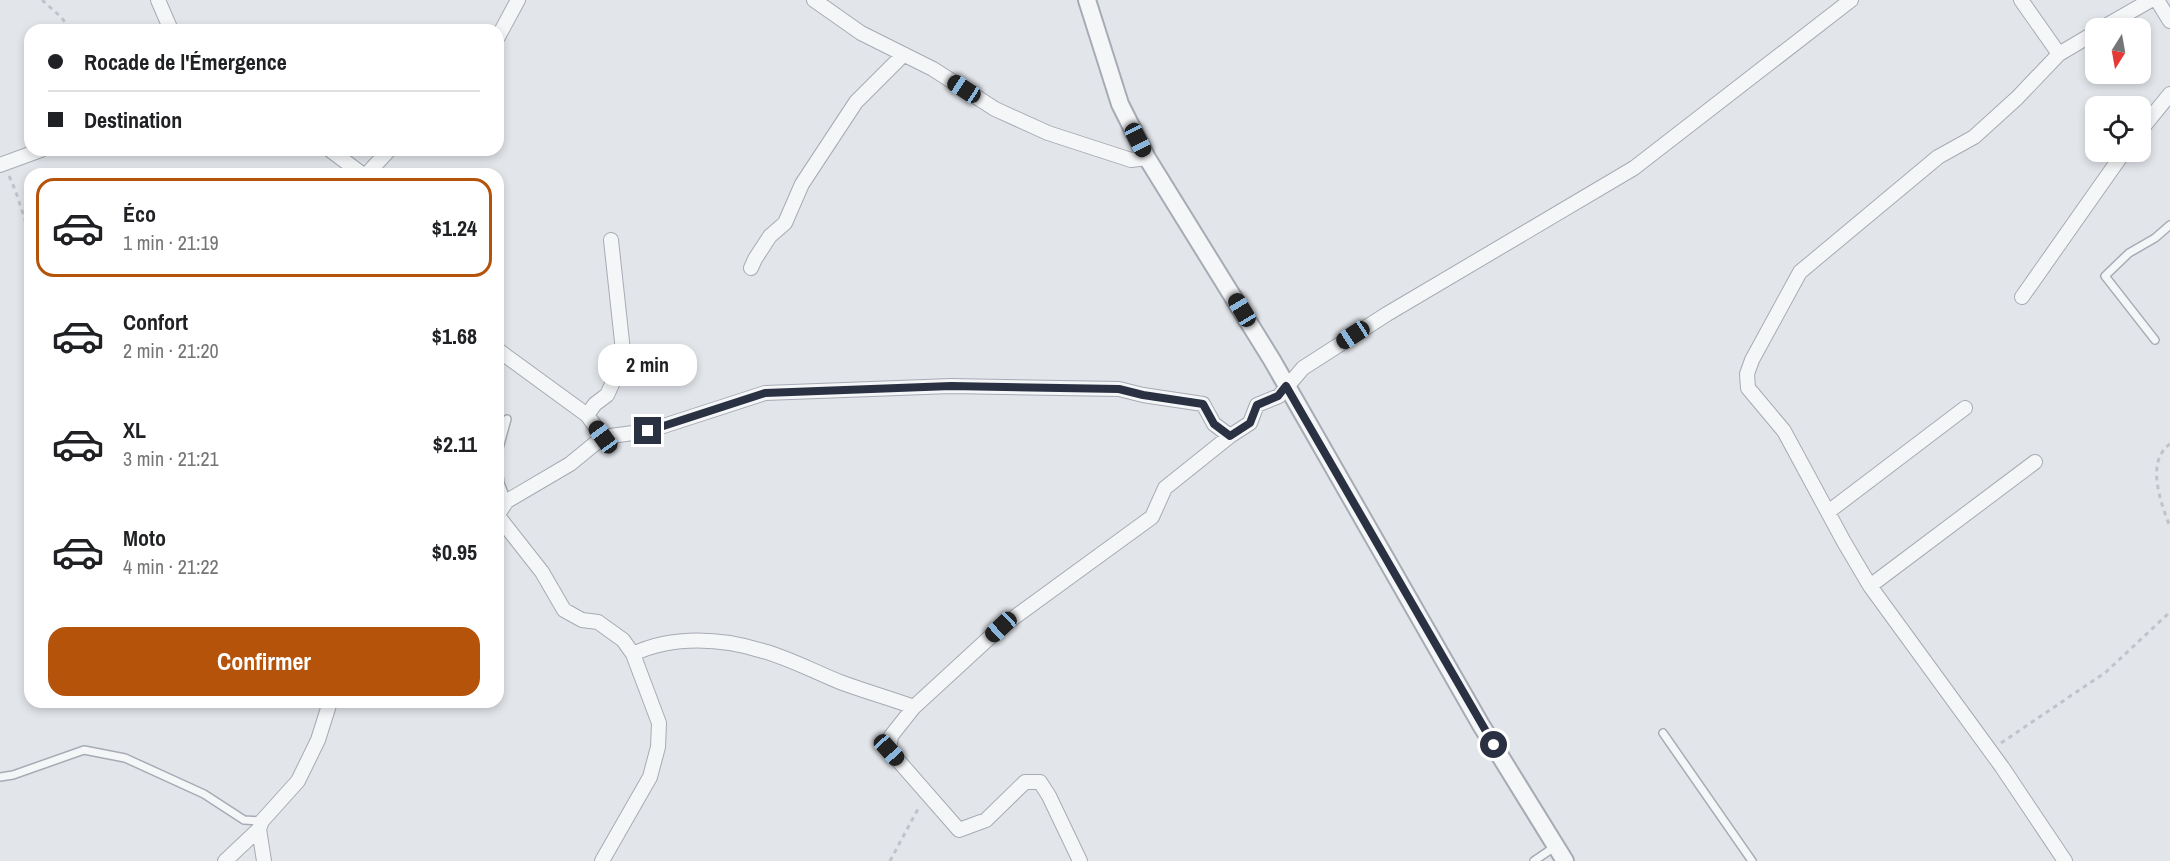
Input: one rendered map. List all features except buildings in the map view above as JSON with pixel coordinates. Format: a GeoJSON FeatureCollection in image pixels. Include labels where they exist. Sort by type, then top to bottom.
{"type":"FeatureCollection","features":[{"type":"Feature","properties":{"kind":"street"},"geometry":{"type":"LineString","coordinates":[[158,0],[168,24]]}},
{"type":"Feature","properties":{"kind":"street"},"geometry":{"type":"LineString","coordinates":[[504,26],[518,0]]}},
{"type":"Feature","properties":{"kind":"street"},"geometry":{"type":"LineString","coordinates":[[814,0],[861,33],[933,69],[995,109],[1048,133],[1131,160],[1147,158]]}},
{"type":"Feature","properties":{"kind":"street"},"geometry":{"type":"LineString","coordinates":[[1087,0],[1120,104],[1147,158],[1232,293],[1481,725],[1565,861]]}},
{"type":"Feature","properties":{"kind":"street"},"geometry":{"type":"LineString","coordinates":[[1080,861],[1040,782],[1025,782],[986,820],[959,830],[889,750],[891,736],[914,707],[1001,627],[1152,517],[1165,489],[1230,436],[1250,423],[1257,405],[1278,396],[1303,368],[1387,314],[1634,168],[1851,0]]}},
{"type":"Feature","properties":{"kind":"street"},"geometry":{"type":"LineString","coordinates":[[2021,0],[2059,54]]}},
{"type":"Feature","properties":{"kind":"street"},"geometry":{"type":"LineString","coordinates":[[2120,18],[2151,0]]}},
{"type":"Feature","properties":{"kind":"street"},"geometry":{"type":"LineString","coordinates":[[2157,0],[2170,21]]}},
{"type":"Feature","properties":{"kind":"street"},"geometry":{"type":"LineString","coordinates":[[2065,861],[1990,751],[1870,586],[1827,512],[1784,430],[1749,388],[1747,374],[1752,360],[1800,272],[1938,157],[1974,137],[2017,98],[2059,54],[2085,39]]}},
{"type":"Feature","properties":{"kind":"street"},"geometry":{"type":"LineString","coordinates":[[751,268],[770,236],[785,223],[802,184],[856,102],[903,56]]}},
{"type":"Feature","properties":{"kind":"street"},"geometry":{"type":"LineString","coordinates":[[2151,117],[2170,94]]}},
{"type":"Feature","properties":{"kind":"street"},"geometry":{"type":"LineString","coordinates":[[2,164],[24,156]]}},
{"type":"Feature","properties":{"kind":"street"},"geometry":{"type":"LineString","coordinates":[[338,156],[355,168]]}},
{"type":"Feature","properties":{"kind":"street"},"geometry":{"type":"LineString","coordinates":[[372,168],[384,156]]}},
{"type":"Feature","properties":{"kind":"street"},"geometry":{"type":"LineString","coordinates":[[2022,297],[2117,162]]}},
{"type":"Feature","properties":{"kind":"street"},"geometry":{"type":"LineString","coordinates":[[587,415],[595,404],[607,395],[619,369],[623,351],[611,240]]}},
{"type":"Feature","properties":{"kind":"street"},"geometry":{"type":"LineString","coordinates":[[504,354],[587,415],[603,437]]}},
{"type":"Feature","properties":{"kind":"street"},"geometry":{"type":"LineString","coordinates":[[504,506],[507,501],[570,464],[603,437],[648,431],[765,393],[951,386],[1119,389],[1203,404],[1214,424],[1230,436]]}},
{"type":"Feature","properties":{"kind":"street"},"geometry":{"type":"LineString","coordinates":[[1827,512],[1965,408]]}},
{"type":"Feature","properties":{"kind":"street"},"geometry":{"type":"LineString","coordinates":[[1870,586],[2035,462]]}},
{"type":"Feature","properties":{"kind":"street"},"geometry":{"type":"LineString","coordinates":[[504,523],[542,572],[564,610],[582,620],[598,622],[623,640],[633,654],[659,723],[658,747],[650,777],[602,861]]}},
{"type":"Feature","properties":{"kind":"street"},"geometry":{"type":"LineString","coordinates":[[633,654],[648,647],[678,641],[733,643],[765,651],[857,689],[914,707]]}},
{"type":"Feature","properties":{"kind":"street"},"geometry":{"type":"LineString","coordinates":[[225,861],[261,825],[298,781],[318,740],[328,708]]}},
{"type":"Feature","properties":{"kind":"street"},"geometry":{"type":"LineString","coordinates":[[261,825],[264,861]]}},
{"type":"Feature","properties":{"kind":"lane"},"geometry":{"type":"LineString","coordinates":[[2155,340],[2105,276],[2129,253],[2155,238],[2170,225]]}},
{"type":"Feature","properties":{"kind":"lane"},"geometry":{"type":"LineString","coordinates":[[504,430],[507,419]]}},
{"type":"Feature","properties":{"kind":"lane"},"geometry":{"type":"LineString","coordinates":[[504,493],[507,501]]}},
{"type":"Feature","properties":{"kind":"lane"},"geometry":{"type":"LineString","coordinates":[[1663,733],[1752,861]]}},
{"type":"Feature","properties":{"kind":"lane"},"geometry":{"type":"LineString","coordinates":[[0,777],[13,775],[84,750],[125,758],[204,794],[244,820],[261,825]]}},
{"type":"Feature","properties":{"kind":"lane"},"geometry":{"type":"LineString","coordinates":[[1534,861],[1556,846]]}},
{"type":"Feature","properties":{"kind":"path"},"geometry":{"type":"LineString","coordinates":[[42,0],[66,24]]}},
{"type":"Feature","properties":{"kind":"path"},"geometry":{"type":"LineString","coordinates":[[2,164],[17,192],[24,219]]}},
{"type":"Feature","properties":{"kind":"path"},"geometry":{"type":"LineString","coordinates":[[2170,444],[2162,450],[2156,472],[2162,507],[2170,527]]}},
{"type":"Feature","properties":{"kind":"path"},"geometry":{"type":"LineString","coordinates":[[1990,751],[2106,672],[2170,612]]}},
{"type":"Feature","properties":{"kind":"path"},"geometry":{"type":"LineString","coordinates":[[890,861],[927,793]]}},
{"type":"Feature","properties":{"kind":"route"},"geometry":{"type":"LineString","coordinates":[[648,431],[765,393],[951,386],[1119,389],[1203,404],[1214,424],[1230,436],[1250,423],[1257,405],[1278,396],[1286,386],[1494,745]]}}]}
